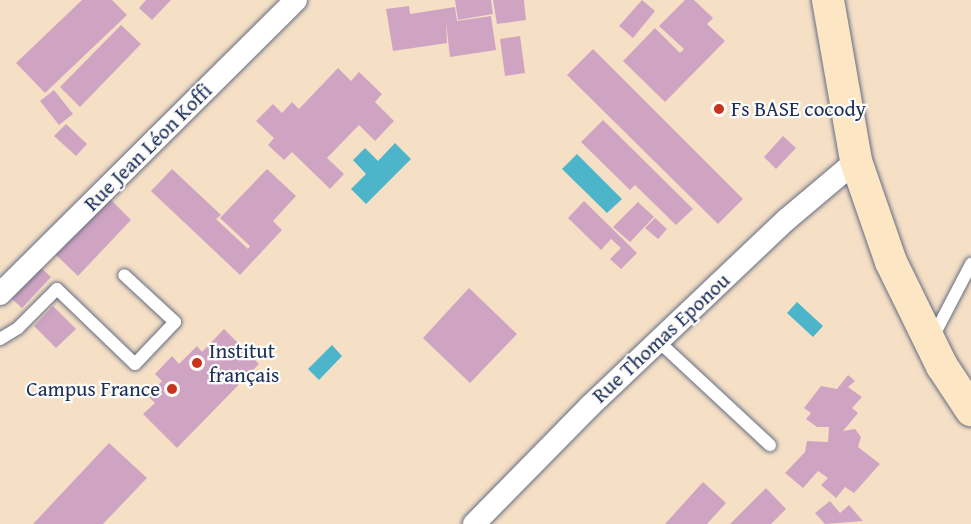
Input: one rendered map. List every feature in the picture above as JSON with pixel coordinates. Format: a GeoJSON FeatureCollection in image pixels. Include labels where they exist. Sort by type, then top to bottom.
{"type":"FeatureCollection","features":[{"type":"Feature","properties":{"kind":"street","name":"Rue Jean Léon Koffi"},"geometry":{"type":"LineString","coordinates":[[0,294],[296,0]]}},
{"type":"Feature","properties":{"kind":"street"},"geometry":{"type":"LineString","coordinates":[[828,0],[856,161],[891,262],[930,342],[968,394]]}},
{"type":"Feature","properties":{"kind":"street","name":"Rue Thomas Eponou"},"geometry":{"type":"LineString","coordinates":[[474,524],[658,341],[786,220],[856,161]]}},
{"type":"Feature","properties":{"kind":"lane"},"geometry":{"type":"LineString","coordinates":[[930,342],[971,264]]}},
{"type":"Feature","properties":{"kind":"lane"},"geometry":{"type":"LineString","coordinates":[[0,339],[18,328],[57,290],[135,364],[175,322],[124,275]]}},
{"type":"Feature","properties":{"kind":"lane"},"geometry":{"type":"LineString","coordinates":[[658,341],[770,445]]}},
{"type":"Feature","properties":{"kind":"water"},"geometry":{"type":"Polygon","coordinates":[[[395,143],[411,159],[366,204],[351,189],[366,174],[353,160],[365,148],[378,161],[395,143]]]}},
{"type":"Feature","properties":{"kind":"water"},"geometry":{"type":"Polygon","coordinates":[[[577,154],[622,199],[607,213],[562,169],[577,154]]]}},
{"type":"Feature","properties":{"kind":"water"},"geometry":{"type":"Polygon","coordinates":[[[797,302],[823,326],[813,337],[787,313],[797,302]]]}},
{"type":"Feature","properties":{"kind":"water"},"geometry":{"type":"Polygon","coordinates":[[[332,345],[342,356],[319,380],[308,369],[332,345]]]}},
{"type":"Feature","properties":{"kind":"building"},"geometry":{"type":"Polygon","coordinates":[[[82,0],[112,0],[127,15],[45,93],[16,63],[82,0]]]}},
{"type":"Feature","properties":{"kind":"building"},"geometry":{"type":"Polygon","coordinates":[[[146,0],[171,0],[152,20],[139,8],[146,0]]]}},
{"type":"Feature","properties":{"kind":"building"},"geometry":{"type":"Polygon","coordinates":[[[455,0],[491,0],[493,14],[458,20],[455,0]]]}},
{"type":"Feature","properties":{"kind":"building"},"geometry":{"type":"Polygon","coordinates":[[[493,0],[524,0],[526,20],[497,24],[493,0]]]}},
{"type":"Feature","properties":{"kind":"building"},"geometry":{"type":"Polygon","coordinates":[[[642,0],[655,11],[633,38],[619,26],[642,0]]]}},
{"type":"Feature","properties":{"kind":"building"},"geometry":{"type":"Polygon","coordinates":[[[685,0],[694,0],[713,18],[707,24],[725,41],[665,102],[623,61],[655,28],[680,53],[684,49],[659,26],[685,0]]]}},
{"type":"Feature","properties":{"kind":"building"},"geometry":{"type":"Polygon","coordinates":[[[409,6],[410,14],[455,7],[457,21],[491,16],[496,50],[450,57],[446,22],[447,43],[393,51],[386,9],[409,6]]]}},
{"type":"Feature","properties":{"kind":"building"},"geometry":{"type":"Polygon","coordinates":[[[121,25],[141,44],[80,107],[60,87],[121,25]]]}},
{"type":"Feature","properties":{"kind":"building"},"geometry":{"type":"Polygon","coordinates":[[[520,36],[525,73],[505,76],[500,39],[520,36]]]}},
{"type":"Feature","properties":{"kind":"building"},"geometry":{"type":"Polygon","coordinates":[[[593,49],[743,199],[718,224],[567,75],[593,49]]]}},
{"type":"Feature","properties":{"kind":"building"},"geometry":{"type":"Polygon","coordinates":[[[338,68],[351,81],[359,72],[382,94],[375,102],[394,121],[375,141],[359,125],[327,158],[344,174],[330,189],[292,152],[284,160],[268,145],[274,138],[256,121],[273,104],[282,113],[292,102],[299,109],[338,68]]]}},
{"type":"Feature","properties":{"kind":"building"},"geometry":{"type":"Polygon","coordinates":[[[54,90],[73,114],[59,125],[40,101],[54,90]]]}},
{"type":"Feature","properties":{"kind":"building"},"geometry":{"type":"Polygon","coordinates":[[[603,120],[693,209],[676,225],[635,185],[630,190],[581,142],[603,120]]]}},
{"type":"Feature","properties":{"kind":"building"},"geometry":{"type":"Polygon","coordinates":[[[66,124],[87,144],[76,156],[54,136],[66,124]]]}},
{"type":"Feature","properties":{"kind":"building"},"geometry":{"type":"Polygon","coordinates":[[[783,136],[796,148],[776,169],[764,157],[783,136]]]}},
{"type":"Feature","properties":{"kind":"building"},"geometry":{"type":"Polygon","coordinates":[[[172,169],[221,215],[216,219],[248,249],[250,246],[220,218],[267,169],[296,196],[273,221],[282,230],[240,275],[151,191],[172,169]]]}},
{"type":"Feature","properties":{"kind":"building"},"geometry":{"type":"Polygon","coordinates":[[[109,198],[131,220],[78,276],[55,254],[109,198]]]}},
{"type":"Feature","properties":{"kind":"building"},"geometry":{"type":"Polygon","coordinates":[[[584,201],[637,253],[621,269],[610,259],[621,248],[611,239],[601,250],[568,218],[584,201]]]}},
{"type":"Feature","properties":{"kind":"building"},"geometry":{"type":"Polygon","coordinates":[[[638,202],[654,217],[630,242],[613,227],[638,202]]]}},
{"type":"Feature","properties":{"kind":"building"},"geometry":{"type":"Polygon","coordinates":[[[655,218],[667,229],[658,239],[645,228],[655,218]]]}},
{"type":"Feature","properties":{"kind":"building"},"geometry":{"type":"Polygon","coordinates":[[[41,268],[51,277],[22,308],[12,299],[41,268]]]}},
{"type":"Feature","properties":{"kind":"building"},"geometry":{"type":"Polygon","coordinates":[[[469,288],[517,334],[470,383],[423,338],[469,288]]]}},
{"type":"Feature","properties":{"kind":"building"},"geometry":{"type":"Polygon","coordinates":[[[53,306],[76,329],[56,348],[34,326],[53,306]]]}},
{"type":"Feature","properties":{"kind":"building"},"geometry":{"type":"Polygon","coordinates":[[[224,329],[259,364],[177,448],[143,414],[155,403],[148,396],[162,381],[155,374],[172,356],[179,364],[197,346],[202,352],[224,329]]]}},
{"type":"Feature","properties":{"kind":"building"},"geometry":{"type":"Polygon","coordinates":[[[848,375],[855,381],[848,387],[862,397],[852,408],[858,413],[843,431],[855,429],[861,437],[858,447],[880,464],[854,493],[845,487],[836,498],[821,485],[828,478],[818,471],[803,488],[785,473],[805,452],[807,441],[828,442],[829,427],[817,427],[806,419],[811,413],[804,408],[821,386],[837,389],[848,375]]]}},
{"type":"Feature","properties":{"kind":"building"},"geometry":{"type":"Polygon","coordinates":[[[109,443],[147,478],[103,524],[33,524],[109,443]]]}},
{"type":"Feature","properties":{"kind":"building"},"geometry":{"type":"Polygon","coordinates":[[[703,482],[726,503],[707,524],[665,524],[703,482]]]}},
{"type":"Feature","properties":{"kind":"building"},"geometry":{"type":"Polygon","coordinates":[[[766,488],[786,509],[771,524],[730,524],[766,488]]]}},
{"type":"Feature","properties":{"kind":"building"},"geometry":{"type":"Polygon","coordinates":[[[830,501],[840,513],[849,505],[863,521],[825,524],[815,513],[830,501]]]}},
{"type":"Feature","properties":{"kind":"place","name":"Fs BASE cocody"},"geometry":{"type":"Point","coordinates":[719,109]}},
{"type":"Feature","properties":{"kind":"place","name":"Institut français"},"geometry":{"type":"Point","coordinates":[197,363]}},
{"type":"Feature","properties":{"kind":"place","name":"Campus France"},"geometry":{"type":"Point","coordinates":[172,389]}}]}
